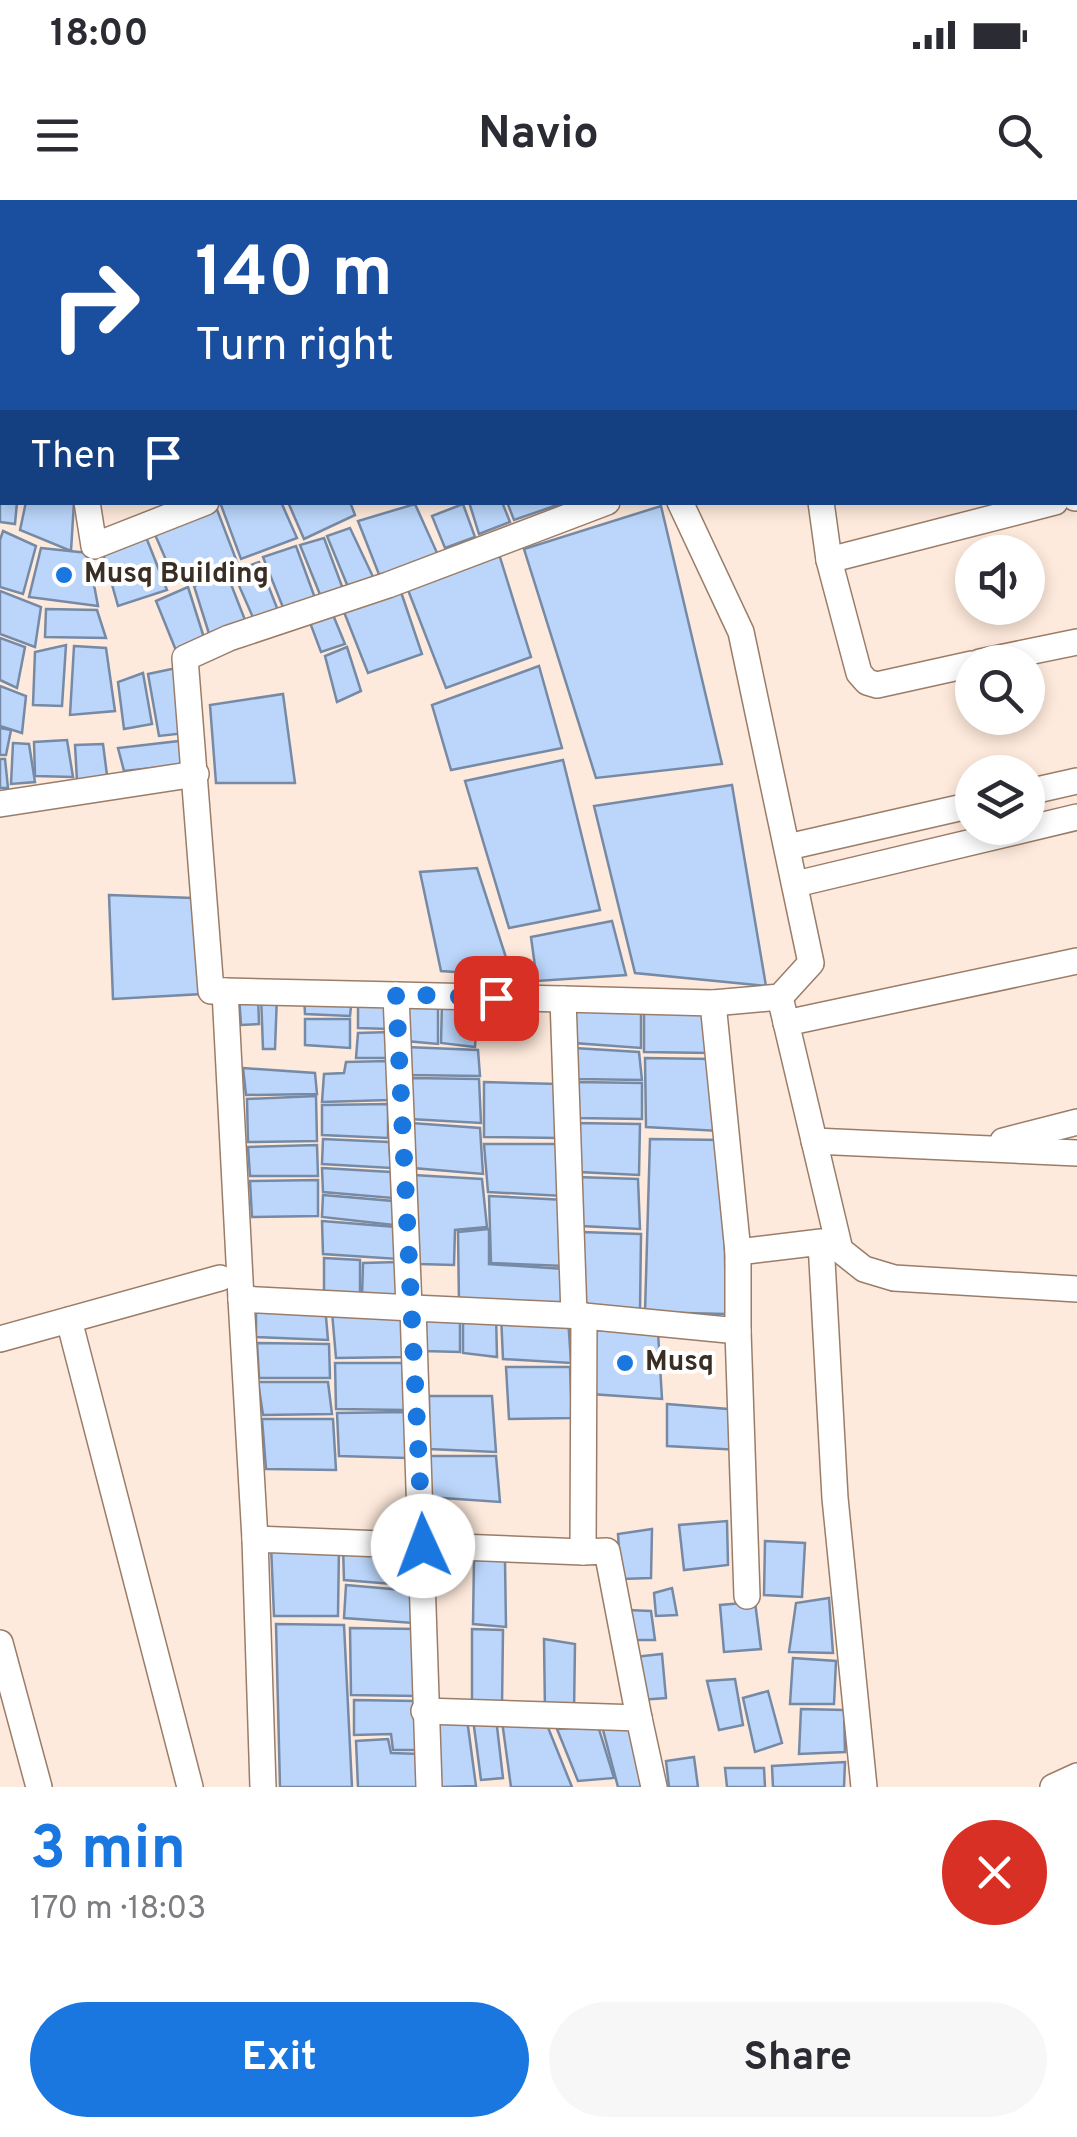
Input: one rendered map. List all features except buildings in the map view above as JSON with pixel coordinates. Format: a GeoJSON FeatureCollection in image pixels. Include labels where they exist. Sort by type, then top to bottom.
{"type":"FeatureCollection","features":[{"type":"Feature","properties":{"kind":"street"},"geometry":{"type":"LineString","coordinates":[[87,505],[94,546],[198,505]]}},
{"type":"Feature","properties":{"kind":"street"},"geometry":{"type":"LineString","coordinates":[[599,505],[388,585],[276,620],[185,658],[211,990],[713,1004],[780,997],[811,962],[796,884],[741,632],[681,505]]}},
{"type":"Feature","properties":{"kind":"street"},"geometry":{"type":"LineString","coordinates":[[821,505],[829,560],[859,673],[867,682],[877,684],[955,668]]}},
{"type":"Feature","properties":{"kind":"street"},"geometry":{"type":"LineString","coordinates":[[829,560],[1044,505]]}},
{"type":"Feature","properties":{"kind":"street"},"geometry":{"type":"LineString","coordinates":[[1045,649],[1077,642]]}},
{"type":"Feature","properties":{"kind":"street"},"geometry":{"type":"LineString","coordinates":[[0,804],[196,774]]}},
{"type":"Feature","properties":{"kind":"street"},"geometry":{"type":"LineString","coordinates":[[1045,788],[1077,781]]}},
{"type":"Feature","properties":{"kind":"street"},"geometry":{"type":"LineString","coordinates":[[788,847],[955,809]]}},
{"type":"Feature","properties":{"kind":"street"},"geometry":{"type":"LineString","coordinates":[[796,884],[1077,817]]}},
{"type":"Feature","properties":{"kind":"street"},"geometry":{"type":"LineString","coordinates":[[786,1024],[1077,962]]}},
{"type":"Feature","properties":{"kind":"street"},"geometry":{"type":"LineString","coordinates":[[226,991],[255,1539],[263,1787]]}},
{"type":"Feature","properties":{"kind":"street"},"geometry":{"type":"LineString","coordinates":[[396,994],[423,1546],[424,1710],[429,1787]]}},
{"type":"Feature","properties":{"kind":"street"},"geometry":{"type":"LineString","coordinates":[[780,997],[840,1250],[864,1269],[894,1278],[1077,1290]]}},
{"type":"Feature","properties":{"kind":"street"},"geometry":{"type":"LineString","coordinates":[[563,1000],[579,1316],[584,1552]]}},
{"type":"Feature","properties":{"kind":"street"},"geometry":{"type":"LineString","coordinates":[[713,1004],[738,1252],[747,1596]]}},
{"type":"Feature","properties":{"kind":"street"},"geometry":{"type":"LineString","coordinates":[[974,1148],[1077,1122]]}},
{"type":"Feature","properties":{"kind":"street"},"geometry":{"type":"LineString","coordinates":[[814,1141],[1077,1153]]}},
{"type":"Feature","properties":{"kind":"street"},"geometry":{"type":"LineString","coordinates":[[738,1252],[821,1242],[835,1498],[864,1787]]}},
{"type":"Feature","properties":{"kind":"street"},"geometry":{"type":"LineString","coordinates":[[0,1340],[220,1278]]}},
{"type":"Feature","properties":{"kind":"street"},"geometry":{"type":"LineString","coordinates":[[241,1299],[579,1316],[738,1330]]}},
{"type":"Feature","properties":{"kind":"street"},"geometry":{"type":"LineString","coordinates":[[69,1320],[190,1787]]}},
{"type":"Feature","properties":{"kind":"street"},"geometry":{"type":"LineString","coordinates":[[255,1539],[608,1551],[654,1787]]}},
{"type":"Feature","properties":{"kind":"street"},"geometry":{"type":"LineString","coordinates":[[0,1643],[38,1787]]}},
{"type":"Feature","properties":{"kind":"street"},"geometry":{"type":"LineString","coordinates":[[424,1710],[639,1718]]}},
{"type":"Feature","properties":{"kind":"street"},"geometry":{"type":"LineString","coordinates":[[1053,1787],[1077,1776]]}},
{"type":"Feature","properties":{"kind":"place","name":"Musq Building"},"geometry":{"type":"Point","coordinates":[64,575]}},
{"type":"Feature","properties":{"kind":"place","name":"Musq"},"geometry":{"type":"Point","coordinates":[625,1363]}},
{"type":"Feature","properties":{"kind":"route"},"geometry":{"type":"LineString","coordinates":[[423,1546],[396,994],[496,998]]}}]}
